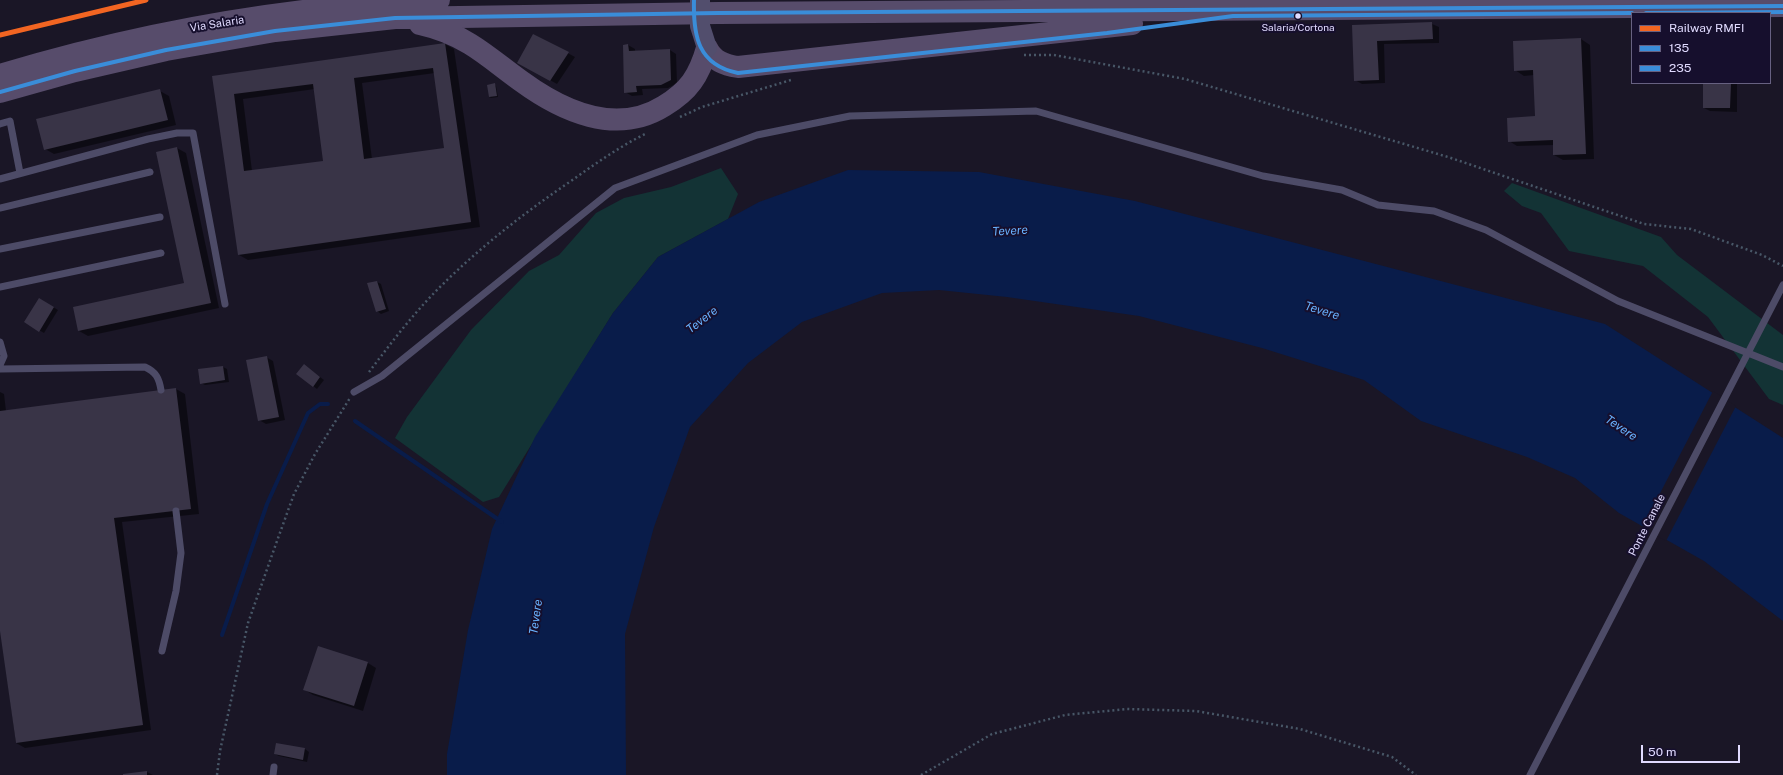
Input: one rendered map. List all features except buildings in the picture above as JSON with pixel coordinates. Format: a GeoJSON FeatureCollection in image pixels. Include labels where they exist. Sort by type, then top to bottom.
{"type":"FeatureCollection","features":[{"type":"Feature","properties":{"kind":"main road"},"geometry":{"type":"LineString","coordinates":[[192,28],[246,8],[280,0]]}},
{"type":"Feature","properties":{"kind":"main road","name":"Via Salaria"},"geometry":{"type":"LineString","coordinates":[[0,75],[87,51],[192,28],[359,4],[439,0]]}},
{"type":"Feature","properties":{"kind":"main road","name":"Via Salaria"},"geometry":{"type":"LineString","coordinates":[[0,92],[75,71],[174,49],[275,32],[395,18],[718,13],[1783,6]]}},
{"type":"Feature","properties":{"kind":"main road"},"geometry":{"type":"LineString","coordinates":[[395,18],[436,28],[452,34],[481,50],[522,82],[566,109],[588,116],[616,120],[645,116],[667,104],[692,84],[738,67],[1120,25],[1233,10]]}},
{"type":"Feature","properties":{"kind":"main road"},"geometry":{"type":"LineString","coordinates":[[707,48],[712,57],[719,62],[738,67]]}},
{"type":"Feature","properties":{"kind":"main road"},"geometry":{"type":"LineString","coordinates":[[692,84],[707,48]]}},
{"type":"Feature","properties":{"kind":"street"},"geometry":{"type":"LineString","coordinates":[[700,0],[700,26],[707,48]]}},
{"type":"Feature","properties":{"kind":"street"},"geometry":{"type":"LineString","coordinates":[[707,48],[712,27],[712,0]]}},
{"type":"Feature","properties":{"kind":"lane"},"geometry":{"type":"LineString","coordinates":[[354,392],[382,376],[615,188],[758,135],[850,116],[1036,111],[1263,176],[1342,190],[1378,205],[1434,211],[1486,230],[1618,301],[1783,368]]}},
{"type":"Feature","properties":{"kind":"lane"},"geometry":{"type":"LineString","coordinates":[[0,124],[10,121],[20,173]]}},
{"type":"Feature","properties":{"kind":"lane"},"geometry":{"type":"LineString","coordinates":[[0,179],[148,138],[177,133],[193,133],[225,304]]}},
{"type":"Feature","properties":{"kind":"lane"},"geometry":{"type":"LineString","coordinates":[[0,208],[150,172]]}},
{"type":"Feature","properties":{"kind":"lane"},"geometry":{"type":"LineString","coordinates":[[0,249],[160,217]]}},
{"type":"Feature","properties":{"kind":"lane"},"geometry":{"type":"LineString","coordinates":[[0,287],[162,253]]}},
{"type":"Feature","properties":{"kind":"lane","name":"Ponte Canale"},"geometry":{"type":"LineString","coordinates":[[1530,775],[1783,285]]}},
{"type":"Feature","properties":{"kind":"lane"},"geometry":{"type":"LineString","coordinates":[[0,342],[4,356],[0,365]]}},
{"type":"Feature","properties":{"kind":"lane"},"geometry":{"type":"LineString","coordinates":[[0,369],[145,367],[153,371],[160,380],[161,390]]}},
{"type":"Feature","properties":{"kind":"lane"},"geometry":{"type":"LineString","coordinates":[[162,651],[176,591],[181,553],[176,511]]}},
{"type":"Feature","properties":{"kind":"lane"},"geometry":{"type":"LineString","coordinates":[[272,775],[274,767]]}},
{"type":"Feature","properties":{"kind":"path"},"geometry":{"type":"LineString","coordinates":[[1018,54],[1054,55],[1186,79],[1448,157],[1644,224],[1691,229],[1762,255],[1783,266]]}},
{"type":"Feature","properties":{"kind":"path"},"geometry":{"type":"LineString","coordinates":[[673,121],[702,107],[795,78]]}},
{"type":"Feature","properties":{"kind":"path"},"geometry":{"type":"LineString","coordinates":[[217,775],[220,751],[248,623],[277,541],[294,494],[315,454],[354,392],[396,335],[439,288],[493,239],[550,195],[611,153],[651,131]]}},
{"type":"Feature","properties":{"kind":"path"},"geometry":{"type":"LineString","coordinates":[[921,775],[992,734],[1065,715],[1127,709],[1196,711],[1300,729],[1392,757],[1416,775]]}},
{"type":"Feature","properties":{"kind":"green space"},"geometry":{"type":"Polygon","coordinates":[[[721,168],[738,194],[728,219],[658,257],[613,313],[499,497],[483,502],[395,438],[407,417],[471,330],[529,271],[559,255],[596,213],[624,198],[671,187],[721,168]]]}},
{"type":"Feature","properties":{"kind":"green space"},"geometry":{"type":"Polygon","coordinates":[[[1512,183],[1661,237],[1677,255],[1783,335],[1783,405],[1769,399],[1708,317],[1643,266],[1569,251],[1541,213],[1522,206],[1504,191],[1512,183]]]}},
{"type":"Feature","properties":{"kind":"water","name":"Tevere"},"geometry":{"type":"Polygon","coordinates":[[[848,170],[979,172],[1135,201],[1605,324],[1783,438],[1783,621],[1704,561],[1619,513],[1575,478],[1527,457],[1421,421],[1364,380],[1262,348],[1139,316],[1007,297],[939,290],[882,293],[802,322],[748,363],[690,427],[654,527],[625,634],[626,775],[447,775],[447,754],[468,630],[492,529],[535,437],[613,313],[658,257],[759,202],[848,170]]]}},
{"type":"Feature","properties":{"kind":"pier"},"geometry":{"type":"Polygon","coordinates":[[[1713,391],[1736,406],[1666,541],[1642,528],[1713,391]]]}},
{"type":"Feature","properties":{"kind":"waterway"},"geometry":{"type":"LineString","coordinates":[[222,635],[267,504],[308,413],[320,404],[328,404]]}},
{"type":"Feature","properties":{"kind":"waterway"},"geometry":{"type":"LineString","coordinates":[[355,421],[502,522]]}},
{"type":"Feature","properties":{"kind":"rail line","name":"RMFI"},"geometry":{"type":"LineString","coordinates":[[0,35],[146,0]]}},
{"type":"Feature","properties":{"kind":"transit line","name":"235"},"geometry":{"type":"LineString","coordinates":[[694,0],[697,37],[706,56],[714,63],[725,69],[738,73],[1107,33],[1233,16],[1631,13]]}},
{"type":"Feature","properties":{"kind":"transit line","name":"135"},"geometry":{"type":"LineString","coordinates":[[0,92],[75,71],[166,50],[275,31],[395,18],[718,13],[1783,6]]}},
{"type":"Feature","properties":{"kind":"transit line","name":"235"},"geometry":{"type":"LineString","coordinates":[[1771,12],[1783,12]]}},
{"type":"Feature","properties":{"kind":"place","name":"Salaria/Cortona"},"geometry":{"type":"Point","coordinates":[1298,16]}}]}
